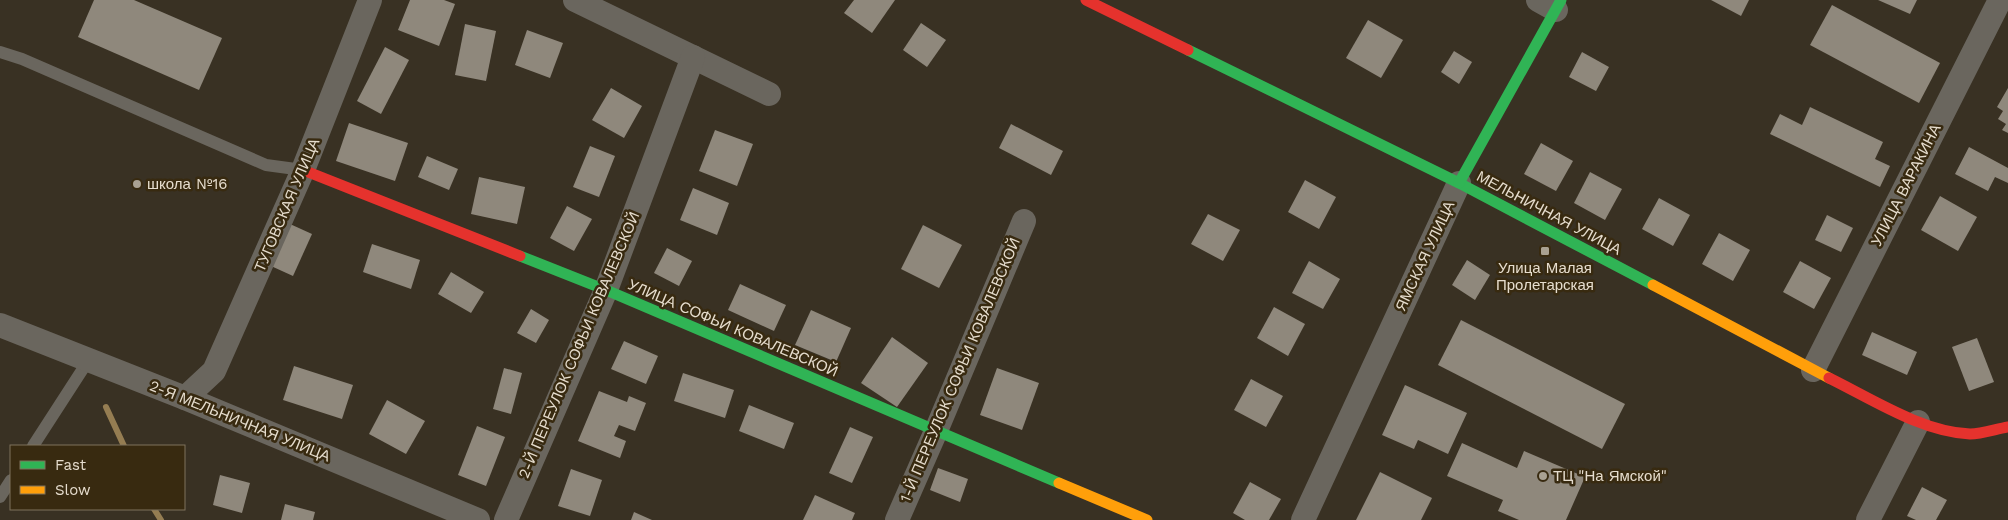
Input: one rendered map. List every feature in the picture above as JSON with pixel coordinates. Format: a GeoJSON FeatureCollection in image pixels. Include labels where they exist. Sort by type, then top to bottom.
{"type":"FeatureCollection","features":[{"type":"Feature","properties":{"kind":"street","name":"ТУГОВСКАЯ УЛИЦА"},"geometry":{"type":"LineString","coordinates":[[186,398],[214,372],[303,170],[370,0]]}},
{"type":"Feature","properties":{"kind":"street"},"geometry":{"type":"LineString","coordinates":[[575,0],[769,94]]}},
{"type":"Feature","properties":{"kind":"street","name":"МЕЛЬНИЧНАЯ УЛИЦА"},"geometry":{"type":"LineString","coordinates":[[1086,0],[1459,183],[1813,370],[1918,422],[1947,431],[1972,434],[2004,428]]}},
{"type":"Feature","properties":{"kind":"street","name":"УЛИЦА ВАРАКИНА"},"geometry":{"type":"LineString","coordinates":[[1813,370],[2000,0]]}},
{"type":"Feature","properties":{"kind":"street","name":"ЯМСКАЯ УЛИЦА"},"geometry":{"type":"LineString","coordinates":[[1303,520],[1459,183],[1552,3]]}},
{"type":"Feature","properties":{"kind":"street","name":"2-Й ПЕРЕУЛОК СОФЬИ КОВАЛЕВСКОЙ"},"geometry":{"type":"LineString","coordinates":[[506,520],[606,290],[693,57]]}},
{"type":"Feature","properties":{"kind":"street","name":"УЛИЦА СОФЬИ КОВАЛЕВСКОЙ"},"geometry":{"type":"LineString","coordinates":[[303,170],[606,290],[1147,520]]}},
{"type":"Feature","properties":{"kind":"street","name":"1-Й ПЕРЕУЛОК СОФЬИ КОВАЛЕВСКОЙ"},"geometry":{"type":"LineString","coordinates":[[897,520],[1024,221]]}},
{"type":"Feature","properties":{"kind":"street","name":"2-Я МЕЛЬНИЧНАЯ УЛИЦА"},"geometry":{"type":"LineString","coordinates":[[0,324],[88,361],[186,398],[478,520]]}},
{"type":"Feature","properties":{"kind":"street"},"geometry":{"type":"LineString","coordinates":[[1867,519],[1918,422]]}},
{"type":"Feature","properties":{"kind":"lane"},"geometry":{"type":"LineString","coordinates":[[0,52],[22,59],[266,165],[303,170]]}},
{"type":"Feature","properties":{"kind":"lane"},"geometry":{"type":"LineString","coordinates":[[34,445],[88,361]]}},
{"type":"Feature","properties":{"kind":"lane"},"geometry":{"type":"LineString","coordinates":[[0,497],[10,482]]}},
{"type":"Feature","properties":{"kind":"building"},"geometry":{"type":"Polygon","coordinates":[[[94,0],[134,0],[222,38],[199,90],[78,37],[94,0]]]}},
{"type":"Feature","properties":{"kind":"building"},"geometry":{"type":"Polygon","coordinates":[[[410,0],[444,0],[455,4],[439,46],[398,30],[410,0]]]}},
{"type":"Feature","properties":{"kind":"building"},"geometry":{"type":"Polygon","coordinates":[[[854,0],[895,0],[872,33],[844,13],[854,0]]]}},
{"type":"Feature","properties":{"kind":"building"},"geometry":{"type":"Polygon","coordinates":[[[1711,0],[1749,0],[1741,16],[1711,0]]]}},
{"type":"Feature","properties":{"kind":"building"},"geometry":{"type":"Polygon","coordinates":[[[1878,0],[1917,0],[1910,14],[1878,0]]]}},
{"type":"Feature","properties":{"kind":"building"},"geometry":{"type":"Polygon","coordinates":[[[1832,5],[1940,63],[1919,103],[1810,45],[1832,5]]]}},
{"type":"Feature","properties":{"kind":"building"},"geometry":{"type":"Polygon","coordinates":[[[1368,20],[1403,40],[1381,78],[1346,58],[1368,20]]]}},
{"type":"Feature","properties":{"kind":"building"},"geometry":{"type":"Polygon","coordinates":[[[921,23],[946,40],[927,67],[903,50],[921,23]]]}},
{"type":"Feature","properties":{"kind":"building"},"geometry":{"type":"Polygon","coordinates":[[[465,24],[496,31],[486,81],[455,75],[465,24]]]}},
{"type":"Feature","properties":{"kind":"building"},"geometry":{"type":"Polygon","coordinates":[[[527,30],[563,43],[550,78],[515,65],[527,30]]]}},
{"type":"Feature","properties":{"kind":"building"},"geometry":{"type":"Polygon","coordinates":[[[385,47],[409,60],[381,114],[357,101],[385,47]]]}},
{"type":"Feature","properties":{"kind":"building"},"geometry":{"type":"Polygon","coordinates":[[[1454,51],[1472,62],[1459,84],[1441,72],[1454,51]]]}},
{"type":"Feature","properties":{"kind":"building"},"geometry":{"type":"Polygon","coordinates":[[[1582,52],[1609,67],[1596,91],[1569,77],[1582,52]]]}},
{"type":"Feature","properties":{"kind":"building"},"geometry":{"type":"Polygon","coordinates":[[[611,88],[642,106],[624,138],[592,120],[611,88]]]}},
{"type":"Feature","properties":{"kind":"building"},"geometry":{"type":"Polygon","coordinates":[[[2008,88],[2008,133],[2002,130],[2006,124],[1998,119],[2003,111],[1997,107],[2008,88]]]}},
{"type":"Feature","properties":{"kind":"building"},"geometry":{"type":"Polygon","coordinates":[[[1810,107],[1883,142],[1875,159],[1890,166],[1880,187],[1770,134],[1780,114],[1802,125],[1810,107]]]}},
{"type":"Feature","properties":{"kind":"building"},"geometry":{"type":"Polygon","coordinates":[[[349,123],[408,143],[395,181],[336,161],[349,123]]]}},
{"type":"Feature","properties":{"kind":"building"},"geometry":{"type":"Polygon","coordinates":[[[1011,124],[1063,151],[1051,175],[999,148],[1011,124]]]}},
{"type":"Feature","properties":{"kind":"building"},"geometry":{"type":"Polygon","coordinates":[[[715,130],[753,144],[737,186],[699,171],[715,130]]]}},
{"type":"Feature","properties":{"kind":"building"},"geometry":{"type":"Polygon","coordinates":[[[1541,143],[1573,161],[1556,191],[1524,174],[1541,143]]]}},
{"type":"Feature","properties":{"kind":"building"},"geometry":{"type":"Polygon","coordinates":[[[590,146],[615,156],[599,197],[573,187],[590,146]]]}},
{"type":"Feature","properties":{"kind":"building"},"geometry":{"type":"Polygon","coordinates":[[[1969,147],[2008,168],[2008,183],[1995,177],[1988,191],[1955,174],[1969,147]]]}},
{"type":"Feature","properties":{"kind":"building"},"geometry":{"type":"Polygon","coordinates":[[[427,156],[458,169],[449,190],[418,177],[427,156]]]}},
{"type":"Feature","properties":{"kind":"building"},"geometry":{"type":"Polygon","coordinates":[[[1590,172],[1622,189],[1605,220],[1574,203],[1590,172]]]}},
{"type":"Feature","properties":{"kind":"building"},"geometry":{"type":"Polygon","coordinates":[[[479,177],[525,187],[517,224],[471,214],[479,177]]]}},
{"type":"Feature","properties":{"kind":"building"},"geometry":{"type":"Polygon","coordinates":[[[1305,180],[1336,197],[1319,229],[1288,212],[1305,180]]]}},
{"type":"Feature","properties":{"kind":"building"},"geometry":{"type":"Polygon","coordinates":[[[693,188],[729,203],[717,235],[680,220],[693,188]]]}},
{"type":"Feature","properties":{"kind":"building"},"geometry":{"type":"Polygon","coordinates":[[[1940,196],[1977,217],[1958,251],[1921,230],[1940,196]]]}},
{"type":"Feature","properties":{"kind":"building"},"geometry":{"type":"Polygon","coordinates":[[[1659,198],[1690,215],[1673,246],[1642,229],[1659,198]]]}},
{"type":"Feature","properties":{"kind":"building"},"geometry":{"type":"Polygon","coordinates":[[[567,206],[592,219],[574,251],[550,238],[567,206]]]}},
{"type":"Feature","properties":{"kind":"building"},"geometry":{"type":"Polygon","coordinates":[[[1208,214],[1240,230],[1223,261],[1191,244],[1208,214]]]}},
{"type":"Feature","properties":{"kind":"building"},"geometry":{"type":"Polygon","coordinates":[[[1827,215],[1853,228],[1841,252],[1815,240],[1827,215]]]}},
{"type":"Feature","properties":{"kind":"building"},"geometry":{"type":"Polygon","coordinates":[[[290,224],[312,234],[293,276],[271,266],[290,224]]]}},
{"type":"Feature","properties":{"kind":"building"},"geometry":{"type":"Polygon","coordinates":[[[923,225],[962,245],[939,288],[901,269],[923,225]]]}},
{"type":"Feature","properties":{"kind":"building"},"geometry":{"type":"Polygon","coordinates":[[[1719,233],[1750,250],[1733,281],[1702,264],[1719,233]]]}},
{"type":"Feature","properties":{"kind":"building"},"geometry":{"type":"Polygon","coordinates":[[[372,244],[420,260],[411,289],[363,272],[372,244]]]}},
{"type":"Feature","properties":{"kind":"building"},"geometry":{"type":"Polygon","coordinates":[[[667,248],[692,261],[679,286],[654,273],[667,248]]]}},
{"type":"Feature","properties":{"kind":"building"},"geometry":{"type":"Polygon","coordinates":[[[1467,260],[1490,275],[1475,300],[1452,285],[1467,260]]]}},
{"type":"Feature","properties":{"kind":"building"},"geometry":{"type":"Polygon","coordinates":[[[1309,261],[1340,279],[1323,309],[1292,293],[1309,261]]]}},
{"type":"Feature","properties":{"kind":"building"},"geometry":{"type":"Polygon","coordinates":[[[1800,261],[1831,278],[1814,309],[1783,292],[1800,261]]]}},
{"type":"Feature","properties":{"kind":"building"},"geometry":{"type":"Polygon","coordinates":[[[451,272],[484,292],[471,313],[438,294],[451,272]]]}},
{"type":"Feature","properties":{"kind":"building"},"geometry":{"type":"Polygon","coordinates":[[[740,284],[786,305],[774,331],[728,310],[740,284]]]}},
{"type":"Feature","properties":{"kind":"building"},"geometry":{"type":"Polygon","coordinates":[[[1274,307],[1305,324],[1288,356],[1257,338],[1274,307]]]}},
{"type":"Feature","properties":{"kind":"building"},"geometry":{"type":"Polygon","coordinates":[[[531,309],[549,320],[536,343],[517,333],[531,309]]]}},
{"type":"Feature","properties":{"kind":"building"},"geometry":{"type":"Polygon","coordinates":[[[811,310],[851,328],[836,362],[795,345],[811,310]]]}},
{"type":"Feature","properties":{"kind":"building"},"geometry":{"type":"Polygon","coordinates":[[[1461,320],[1625,404],[1602,449],[1438,365],[1461,320]]]}},
{"type":"Feature","properties":{"kind":"building"},"geometry":{"type":"Polygon","coordinates":[[[1872,332],[1917,352],[1907,375],[1862,355],[1872,332]]]}},
{"type":"Feature","properties":{"kind":"building"},"geometry":{"type":"Polygon","coordinates":[[[892,337],[928,363],[897,407],[861,383],[892,337]]]}},
{"type":"Feature","properties":{"kind":"building"},"geometry":{"type":"Polygon","coordinates":[[[1977,338],[1994,382],[1969,391],[1952,347],[1977,338]]]}},
{"type":"Feature","properties":{"kind":"building"},"geometry":{"type":"Polygon","coordinates":[[[624,341],[658,356],[646,384],[611,369],[624,341]]]}},
{"type":"Feature","properties":{"kind":"building"},"geometry":{"type":"Polygon","coordinates":[[[294,366],[353,385],[342,419],[283,400],[294,366]]]}},
{"type":"Feature","properties":{"kind":"building"},"geometry":{"type":"Polygon","coordinates":[[[504,368],[522,373],[511,414],[493,409],[504,368]]]}},
{"type":"Feature","properties":{"kind":"building"},"geometry":{"type":"Polygon","coordinates":[[[997,368],[1039,383],[1022,430],[980,415],[997,368]]]}},
{"type":"Feature","properties":{"kind":"building"},"geometry":{"type":"Polygon","coordinates":[[[683,373],[734,390],[725,418],[674,401],[683,373]]]}},
{"type":"Feature","properties":{"kind":"building"},"geometry":{"type":"Polygon","coordinates":[[[1251,379],[1283,396],[1266,427],[1234,410],[1251,379]]]}},
{"type":"Feature","properties":{"kind":"building"},"geometry":{"type":"Polygon","coordinates":[[[1405,385],[1467,413],[1448,454],[1418,440],[1414,449],[1382,435],[1405,385]]]}},
{"type":"Feature","properties":{"kind":"building"},"geometry":{"type":"Polygon","coordinates":[[[599,391],[627,402],[629,396],[646,403],[635,431],[619,425],[614,436],[626,441],[620,458],[578,441],[599,391]]]}},
{"type":"Feature","properties":{"kind":"building"},"geometry":{"type":"Polygon","coordinates":[[[387,400],[425,421],[406,454],[369,434],[387,400]]]}},
{"type":"Feature","properties":{"kind":"building"},"geometry":{"type":"Polygon","coordinates":[[[749,405],[794,423],[784,449],[739,431],[749,405]]]}},
{"type":"Feature","properties":{"kind":"building"},"geometry":{"type":"Polygon","coordinates":[[[477,426],[505,437],[486,486],[458,475],[477,426]]]}},
{"type":"Feature","properties":{"kind":"building"},"geometry":{"type":"Polygon","coordinates":[[[850,427],[873,437],[852,483],[829,473],[850,427]]]}},
{"type":"Feature","properties":{"kind":"building"},"geometry":{"type":"Polygon","coordinates":[[[1462,443],[1517,468],[1524,451],[1585,477],[1566,520],[1519,520],[1498,511],[1503,500],[1447,476],[1462,443]]]}},
{"type":"Feature","properties":{"kind":"building"},"geometry":{"type":"Polygon","coordinates":[[[938,468],[968,479],[960,502],[930,490],[938,468]]]}},
{"type":"Feature","properties":{"kind":"building"},"geometry":{"type":"Polygon","coordinates":[[[571,469],[602,480],[590,516],[558,506],[571,469]]]}},
{"type":"Feature","properties":{"kind":"building"},"geometry":{"type":"Polygon","coordinates":[[[1380,472],[1432,498],[1421,520],[1356,520],[1380,472]]]}},
{"type":"Feature","properties":{"kind":"building"},"geometry":{"type":"Polygon","coordinates":[[[220,475],[250,483],[242,513],[213,505],[220,475]]]}},
{"type":"Feature","properties":{"kind":"building"},"geometry":{"type":"Polygon","coordinates":[[[1250,482],[1281,499],[1269,520],[1245,520],[1233,513],[1250,482]]]}},
{"type":"Feature","properties":{"kind":"building"},"geometry":{"type":"Polygon","coordinates":[[[1922,487],[1947,500],[1936,520],[1916,520],[1907,516],[1922,487]]]}},
{"type":"Feature","properties":{"kind":"building"},"geometry":{"type":"Polygon","coordinates":[[[815,495],[855,513],[852,520],[803,520],[815,495]]]}},
{"type":"Feature","properties":{"kind":"building"},"geometry":{"type":"Polygon","coordinates":[[[285,504],[315,512],[313,520],[281,520],[285,504]]]}},
{"type":"Feature","properties":{"kind":"building"},"geometry":{"type":"Polygon","coordinates":[[[634,512],[652,520],[631,520],[634,512]]]}},
{"type":"Feature","properties":{"kind":"waterway"},"geometry":{"type":"LineString","coordinates":[[106,407],[124,445]]}},
{"type":"Feature","properties":{"kind":"waterway"},"geometry":{"type":"LineString","coordinates":[[155,510],[161,520]]}},
{"type":"Feature","properties":{"kind":"traffic: fast"},"geometry":{"type":"LineString","coordinates":[[1459,183],[1561,0]]}},
{"type":"Feature","properties":{"kind":"traffic: fast"},"geometry":{"type":"LineString","coordinates":[[1188,50],[1459,183],[1653,285]]}},
{"type":"Feature","properties":{"kind":"traffic: fast"},"geometry":{"type":"LineString","coordinates":[[520,256],[606,290],[1059,483]]}},
{"type":"Feature","properties":{"kind":"traffic: slow"},"geometry":{"type":"LineString","coordinates":[[1653,285],[1829,378]]}},
{"type":"Feature","properties":{"kind":"traffic: slow"},"geometry":{"type":"LineString","coordinates":[[1059,483],[1147,520]]}},
{"type":"Feature","properties":{"kind":"traffic: jam"},"geometry":{"type":"LineString","coordinates":[[1086,0],[1188,50]]}},
{"type":"Feature","properties":{"kind":"traffic: jam"},"geometry":{"type":"LineString","coordinates":[[303,170],[520,256]]}},
{"type":"Feature","properties":{"kind":"traffic: jam"},"geometry":{"type":"LineString","coordinates":[[1829,378],[1916,421],[1952,432],[1970,434],[2008,427]]}},
{"type":"Feature","properties":{"kind":"place","name":"школа №16"},"geometry":{"type":"Point","coordinates":[137,184]}},
{"type":"Feature","properties":{"kind":"place","name":"Улица Малая Пролетарская"},"geometry":{"type":"Point","coordinates":[1545,251]}},
{"type":"Feature","properties":{"kind":"place","name":"ТЦ \"На Ямской\""},"geometry":{"type":"Point","coordinates":[1543,476]}}]}
